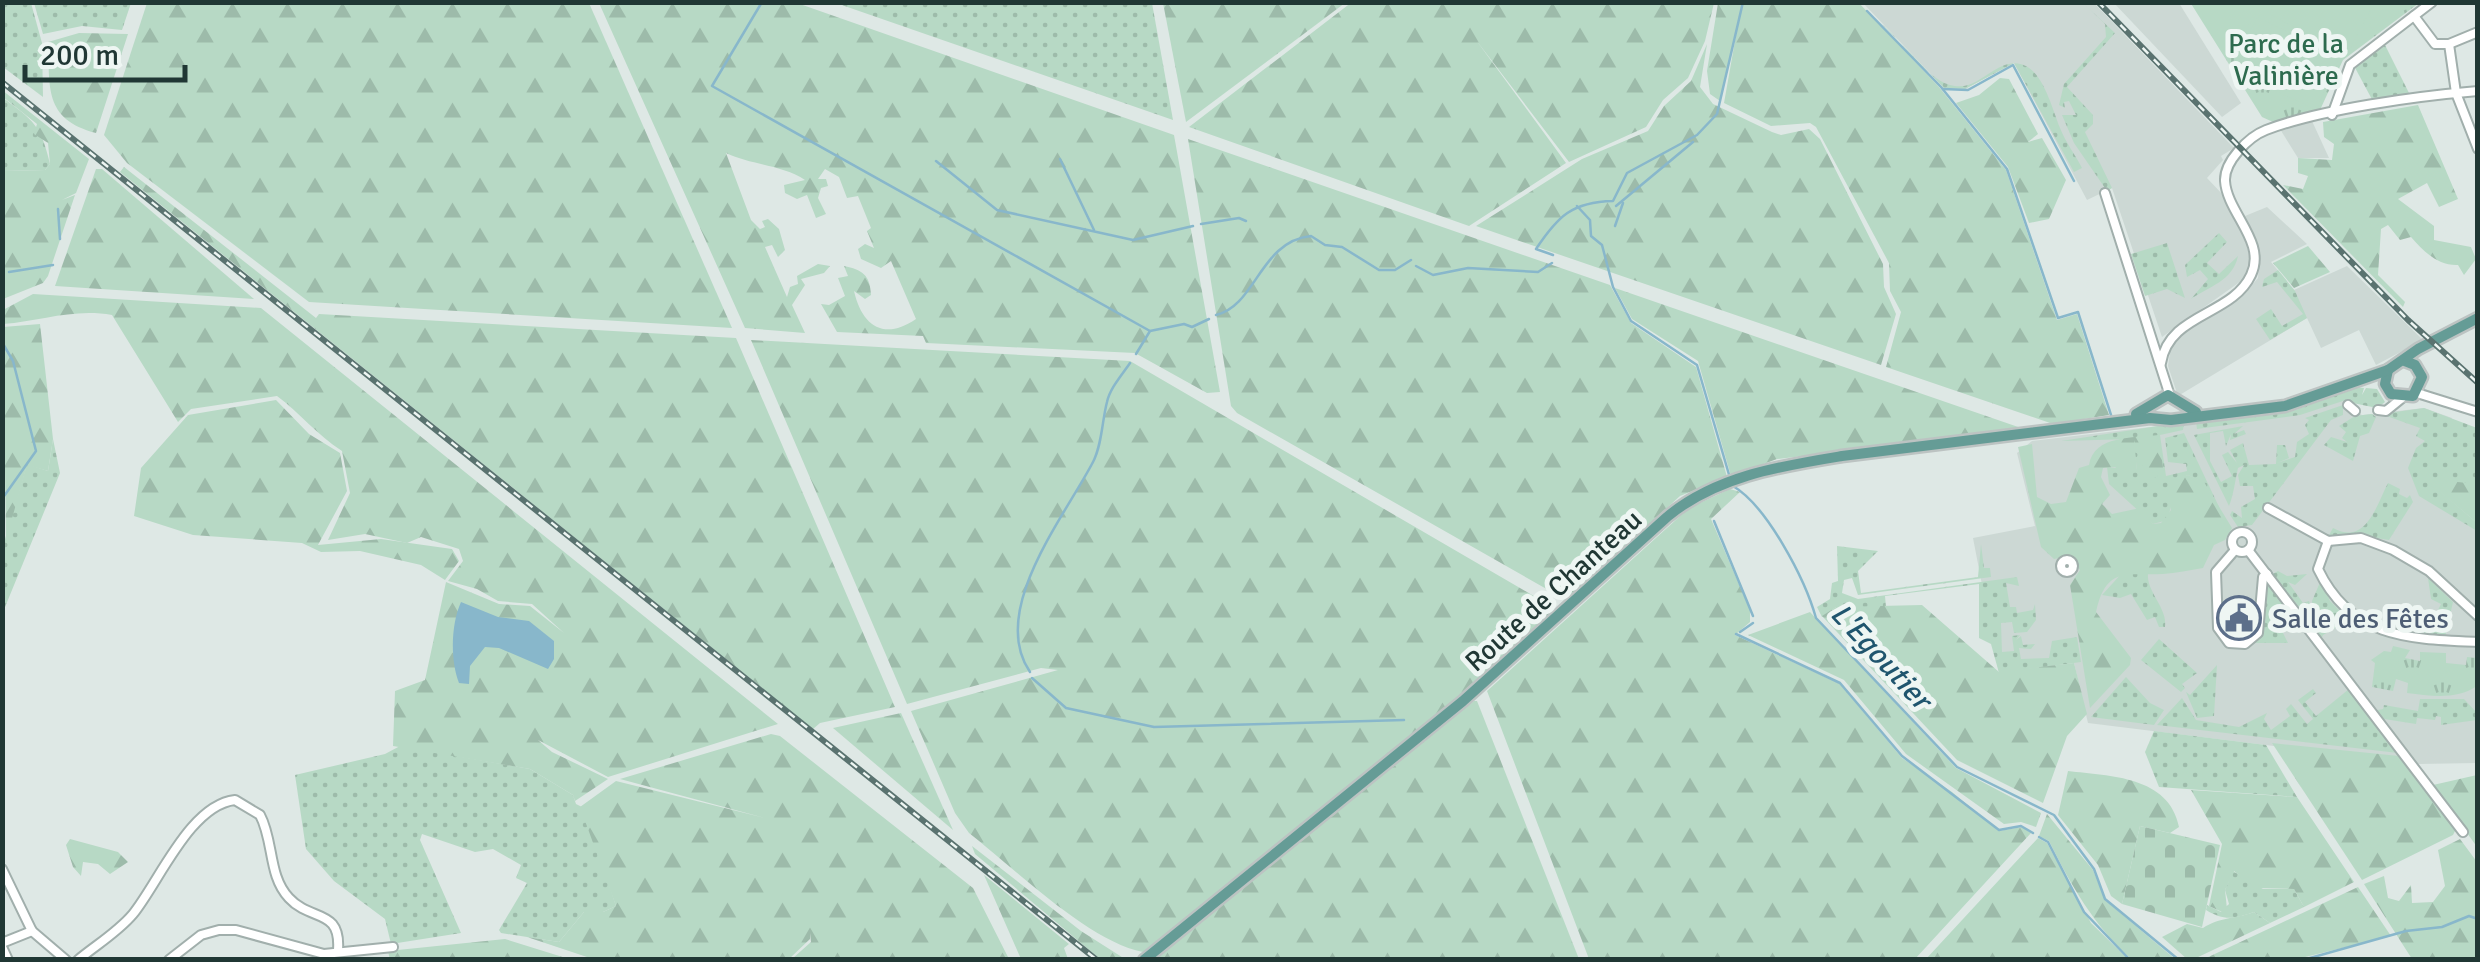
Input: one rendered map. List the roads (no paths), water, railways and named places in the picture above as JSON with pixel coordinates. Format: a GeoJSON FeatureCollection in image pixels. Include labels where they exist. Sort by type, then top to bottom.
{"type":"FeatureCollection","features":[{"type":"Feature","properties":{"kind":"main road"},"geometry":{"type":"LineString","coordinates":[[2429,343],[2418,368],[2420,387],[2402,398],[2388,389],[2388,370],[2429,343],[2478,318]]}},
{"type":"Feature","properties":{"kind":"main road"},"geometry":{"type":"LineString","coordinates":[[2405,361],[2418,368]]}},
{"type":"Feature","properties":{"kind":"main road","name":"Route de Chanteau"},"geometry":{"type":"LineString","coordinates":[[2165,404],[2174,418],[2285,406],[2388,370]]}},
{"type":"Feature","properties":{"kind":"main road","name":"Route de Chanteau"},"geometry":{"type":"LineString","coordinates":[[2329,390],[2363,381],[2388,389]]}},
{"type":"Feature","properties":{"kind":"main road","name":"Route de Chanteau"},"geometry":{"type":"LineString","coordinates":[[1144,960],[1463,701],[1680,506],[1733,481],[1842,456],[2072,429],[2165,404],[2207,413]]}},
{"type":"Feature","properties":{"kind":"street"},"geometry":{"type":"LineString","coordinates":[[2332,114],[2350,65],[2432,2]]}},
{"type":"Feature","properties":{"kind":"street"},"geometry":{"type":"LineString","coordinates":[[2414,16],[2435,44],[2448,44],[2478,32]]}},
{"type":"Feature","properties":{"kind":"street"},"geometry":{"type":"LineString","coordinates":[[2448,44],[2456,93],[2478,149]]}},
{"type":"Feature","properties":{"kind":"street"},"geometry":{"type":"LineString","coordinates":[[2162,366],[2172,336],[2240,290],[2252,272],[2254,251],[2225,178],[2230,160],[2262,131],[2332,114],[2478,91]]}},
{"type":"Feature","properties":{"kind":"street"},"geometry":{"type":"LineString","coordinates":[[2104,192],[2162,366],[2165,404]]}},
{"type":"Feature","properties":{"kind":"street"},"geometry":{"type":"LineString","coordinates":[[2420,387],[2478,412]]}},
{"type":"Feature","properties":{"kind":"street"},"geometry":{"type":"LineString","coordinates":[[2388,389],[2387,404],[2378,410],[2386,410],[2402,398]]}},
{"type":"Feature","properties":{"kind":"street"},"geometry":{"type":"LineString","coordinates":[[2268,508],[2328,541],[2360,538],[2388,548],[2429,571],[2478,616]]}},
{"type":"Feature","properties":{"kind":"street"},"geometry":{"type":"LineString","coordinates":[[2235,550],[2233,538],[2243,532],[2252,540],[2248,550]]}},
{"type":"Feature","properties":{"kind":"street"},"geometry":{"type":"LineString","coordinates":[[2328,541],[2318,560],[2319,571],[2336,603],[2360,620],[2398,633],[2478,642]]}},
{"type":"Feature","properties":{"kind":"street"},"geometry":{"type":"LineString","coordinates":[[2248,550],[2235,550],[2216,572],[2218,628],[2229,643],[2245,644],[2258,633],[2262,577],[2267,574]]}},
{"type":"Feature","properties":{"kind":"street"},"geometry":{"type":"LineString","coordinates":[[2248,550],[2464,832]]}},
{"type":"Feature","properties":{"kind":"street"},"geometry":{"type":"LineString","coordinates":[[78,960],[132,915],[170,857],[209,810],[235,800],[252,808],[263,821],[276,876],[286,895],[336,926],[342,955]]}},
{"type":"Feature","properties":{"kind":"street"},"geometry":{"type":"LineString","coordinates":[[2,869],[32,932],[66,960]]}},
{"type":"Feature","properties":{"kind":"street"},"geometry":{"type":"LineString","coordinates":[[6,929],[8,960]]}},
{"type":"Feature","properties":{"kind":"street"},"geometry":{"type":"LineString","coordinates":[[169,960],[200,935],[232,930],[324,954],[393,948]]}},
{"type":"Feature","properties":{"kind":"street"},"geometry":{"type":"LineString","coordinates":[[6,943],[32,932]]}},
{"type":"Feature","properties":{"kind":"street"},"geometry":{"type":"LineString","coordinates":[[186,950],[192,960]]}},
{"type":"Feature","properties":{"kind":"water"},"geometry":{"type":"Polygon","coordinates":[[[461,602],[498,617],[529,621],[554,641],[554,659],[548,669],[499,648],[485,647],[470,666],[469,684],[459,683],[453,642],[461,602]]]}},
{"type":"Feature","properties":{"kind":"waterway"},"geometry":{"type":"LineString","coordinates":[[762,2],[712,86],[1150,331]]}},
{"type":"Feature","properties":{"kind":"waterway","name":"L'Egoutier"},"geometry":{"type":"LineString","coordinates":[[1553,255],[1536,249],[1567,213],[1587,204],[1613,201],[1627,173],[1697,135],[1717,114],[1743,2]]}},
{"type":"Feature","properties":{"kind":"waterway"},"geometry":{"type":"LineString","coordinates":[[1867,11],[1941,87],[2007,169],[2058,318],[2078,312],[2111,415]]}},
{"type":"Feature","properties":{"kind":"waterway"},"geometry":{"type":"LineString","coordinates":[[1943,89],[1968,90],[2013,65],[2074,181]]}},
{"type":"Feature","properties":{"kind":"waterway"},"geometry":{"type":"LineString","coordinates":[[1616,206],[1693,142]]}},
{"type":"Feature","properties":{"kind":"waterway"},"geometry":{"type":"LineString","coordinates":[[1060,159],[1094,230]]}},
{"type":"Feature","properties":{"kind":"waterway"},"geometry":{"type":"LineString","coordinates":[[936,161],[997,210],[1133,240],[1193,226]]}},
{"type":"Feature","properties":{"kind":"waterway"},"geometry":{"type":"LineString","coordinates":[[1615,226],[1623,203]]}},
{"type":"Feature","properties":{"kind":"waterway","name":"L'Egoutier"},"geometry":{"type":"LineString","coordinates":[[1577,206],[1590,220],[1591,236],[1602,245],[1613,287],[1631,321],[1697,365],[1730,478]]}},
{"type":"Feature","properties":{"kind":"waterway"},"geometry":{"type":"LineString","coordinates":[[58,209],[60,239]]}},
{"type":"Feature","properties":{"kind":"waterway"},"geometry":{"type":"LineString","coordinates":[[1201,224],[1239,218],[1246,221]]}},
{"type":"Feature","properties":{"kind":"waterway"},"geometry":{"type":"LineString","coordinates":[[1216,315],[1241,300],[1269,261],[1294,240],[1311,236],[1325,245],[1342,247],[1379,270],[1395,270],[1411,260]]}},
{"type":"Feature","properties":{"kind":"waterway"},"geometry":{"type":"LineString","coordinates":[[1416,266],[1433,275],[1468,268],[1538,272],[1552,263]]}},
{"type":"Feature","properties":{"kind":"waterway"},"geometry":{"type":"LineString","coordinates":[[9,272],[53,265]]}},
{"type":"Feature","properties":{"kind":"waterway"},"geometry":{"type":"LineString","coordinates":[[1136,354],[1150,331],[1184,324],[1192,327],[1209,319]]}},
{"type":"Feature","properties":{"kind":"waterway"},"geometry":{"type":"LineString","coordinates":[[2,342],[13,361],[36,451],[2,499]]}},
{"type":"Feature","properties":{"kind":"waterway"},"geometry":{"type":"LineString","coordinates":[[1030,672],[1020,648],[1018,621],[1024,593],[1035,564],[1093,462],[1109,397],[1130,363]]}},
{"type":"Feature","properties":{"kind":"waterway","name":"L'Egoutier"},"geometry":{"type":"LineString","coordinates":[[1733,486],[1759,510],[1783,545],[1816,618],[1957,767],[2054,815],[2094,869],[2105,899],[2179,960]]}},
{"type":"Feature","properties":{"kind":"waterway"},"geometry":{"type":"LineString","coordinates":[[1714,521],[1753,616]]}},
{"type":"Feature","properties":{"kind":"waterway"},"geometry":{"type":"LineString","coordinates":[[1740,632],[1753,623]]}},
{"type":"Feature","properties":{"kind":"waterway"},"geometry":{"type":"LineString","coordinates":[[1736,634],[1840,683],[1902,756],[1999,830],[2021,826],[2033,833]]}},
{"type":"Feature","properties":{"kind":"waterway"},"geometry":{"type":"LineString","coordinates":[[1032,678],[1066,708],[1154,727],[1404,720]]}},
{"type":"Feature","properties":{"kind":"waterway"},"geometry":{"type":"LineString","coordinates":[[2039,837],[2048,842],[2084,912],[2130,960]]}},
{"type":"Feature","properties":{"kind":"waterway"},"geometry":{"type":"LineString","coordinates":[[2303,960],[2406,931],[2442,927],[2469,916],[2478,919]]}},
{"type":"Feature","properties":{"kind":"railway"},"geometry":{"type":"LineString","coordinates":[[2098,2],[2408,320],[2478,383]]}},
{"type":"Feature","properties":{"kind":"railway"},"geometry":{"type":"LineString","coordinates":[[2,82],[1097,960]]}},
{"type":"Feature","properties":{"kind":"place","name":"Salle des Fêtes"},"geometry":{"type":"Point","coordinates":[2239,618]}},
{"type":"Feature","properties":{"kind":"park label","name":"Parc de la Valinière"},"geometry":{"type":"Point","coordinates":[2286,59]}}]}
